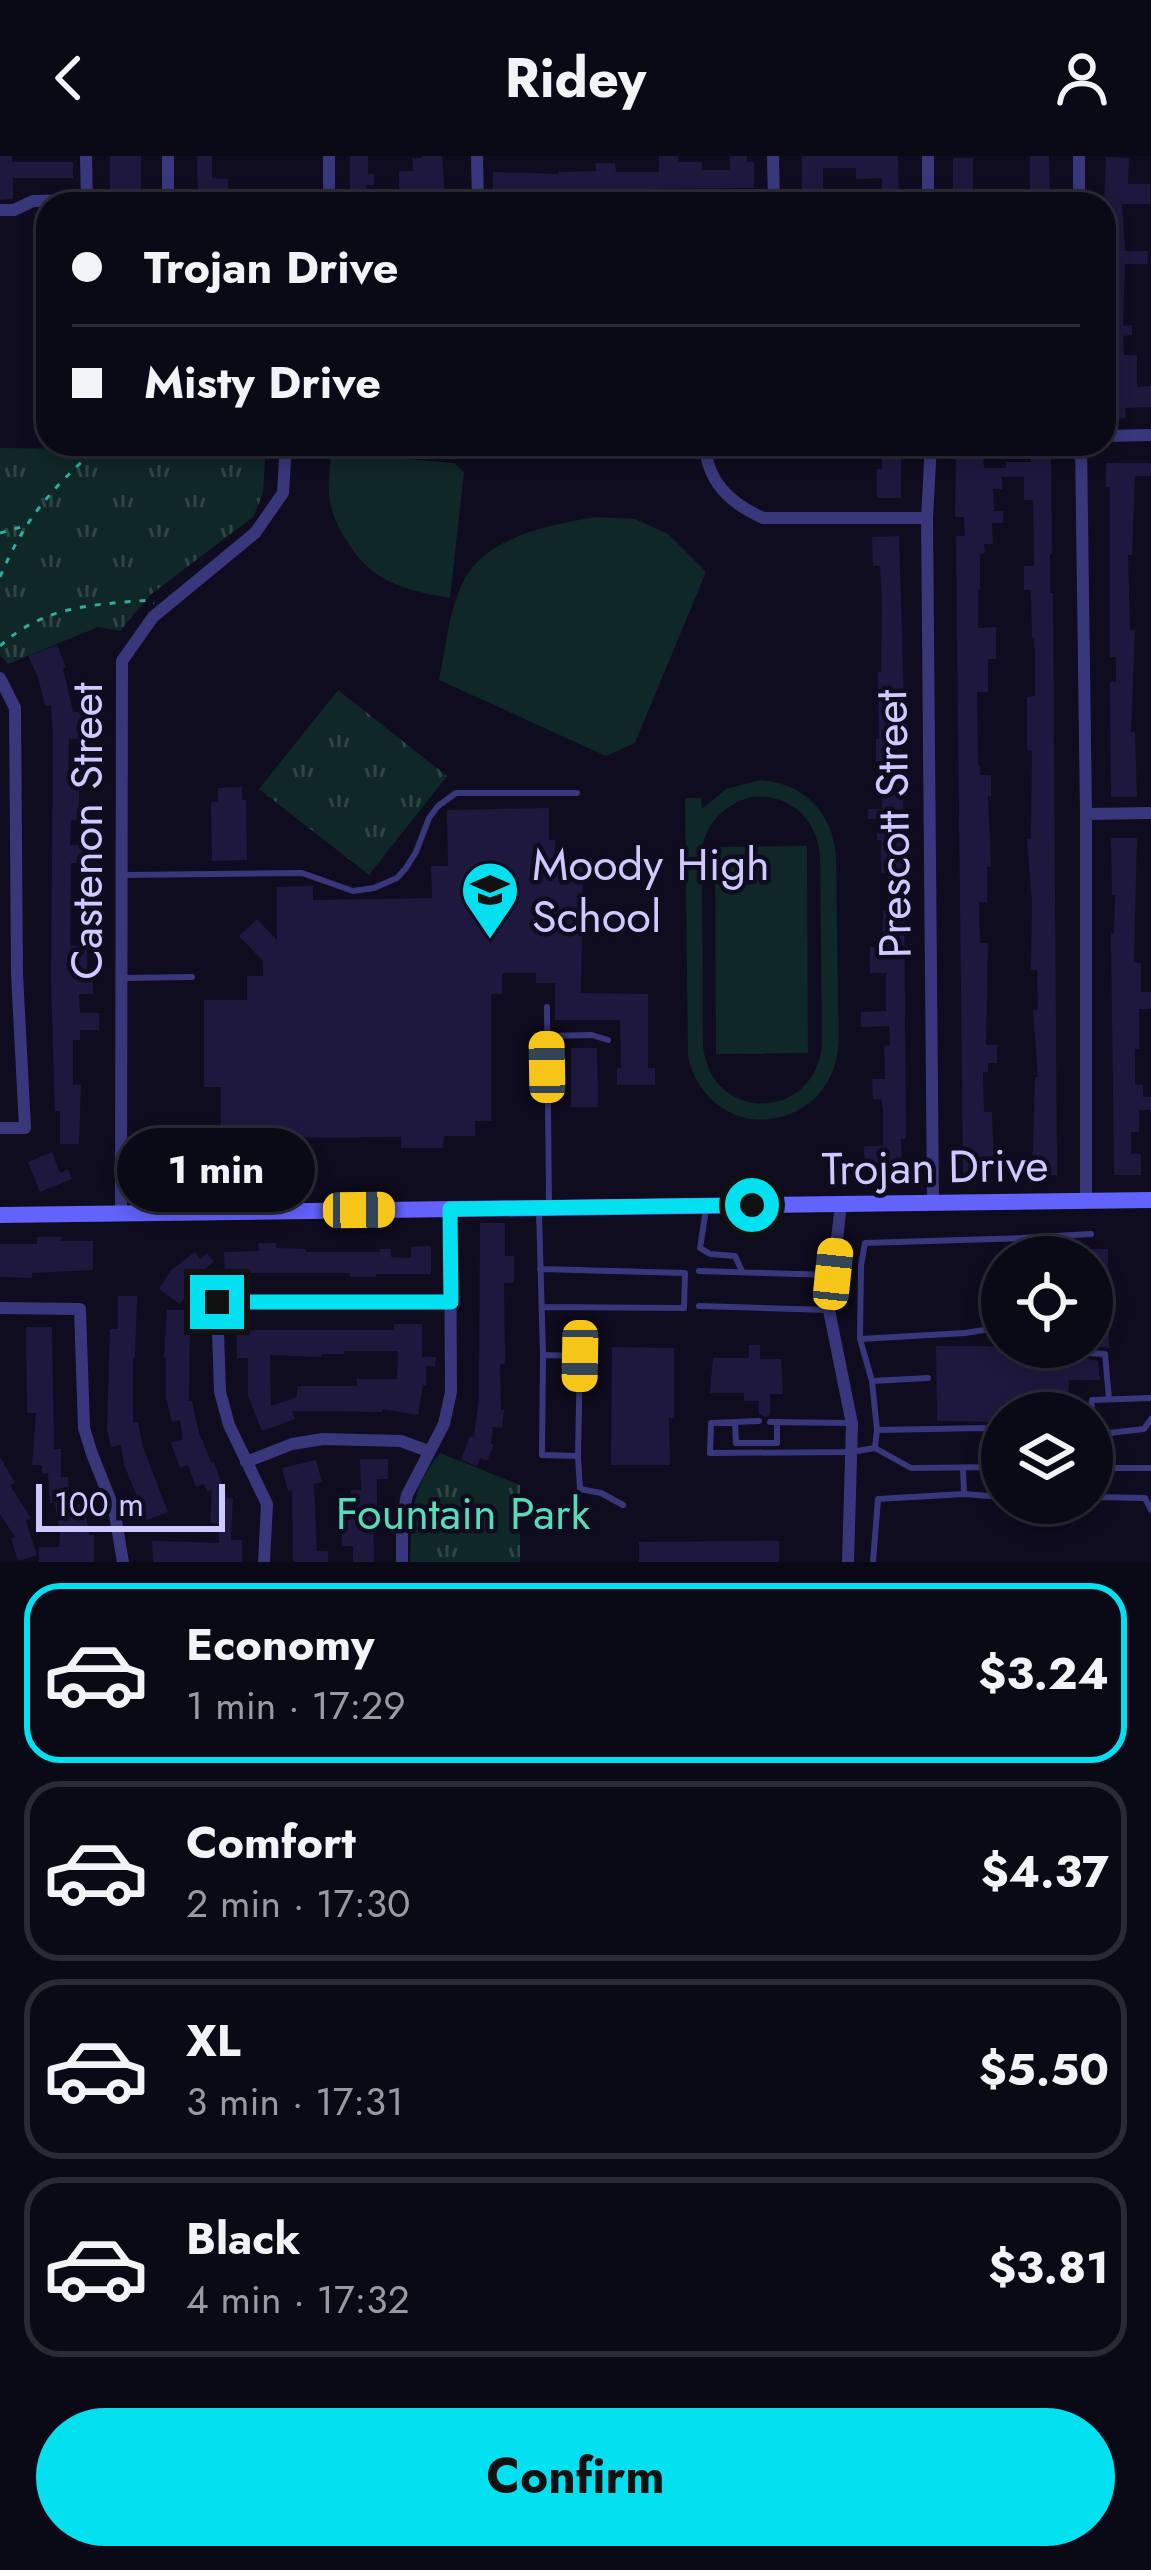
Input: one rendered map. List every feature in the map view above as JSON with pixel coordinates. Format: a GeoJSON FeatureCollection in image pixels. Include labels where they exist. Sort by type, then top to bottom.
{"type":"FeatureCollection","features":[{"type":"Feature","properties":{"kind":"street"},"geometry":{"type":"LineString","coordinates":[[86,156],[87,192]]}},
{"type":"Feature","properties":{"kind":"street"},"geometry":{"type":"LineString","coordinates":[[168,156],[168,192]]}},
{"type":"Feature","properties":{"kind":"street"},"geometry":{"type":"LineString","coordinates":[[328,156],[329,192]]}},
{"type":"Feature","properties":{"kind":"street"},"geometry":{"type":"LineString","coordinates":[[477,156],[478,192]]}},
{"type":"Feature","properties":{"kind":"street"},"geometry":{"type":"LineString","coordinates":[[772,156],[774,192]]}},
{"type":"Feature","properties":{"kind":"street"},"geometry":{"type":"LineString","coordinates":[[928,156],[928,192]]}},
{"type":"Feature","properties":{"kind":"street"},"geometry":{"type":"LineString","coordinates":[[1078,156],[1079,192]]}},
{"type":"Feature","properties":{"kind":"street"},"geometry":{"type":"LineString","coordinates":[[0,210],[36,201]]}},
{"type":"Feature","properties":{"kind":"street"},"geometry":{"type":"LineString","coordinates":[[1116,436],[1151,435]]}},
{"type":"Feature","properties":{"kind":"street","name":"Castenon Street"},"geometry":{"type":"LineString","coordinates":[[121,1214],[122,661],[153,616],[256,533],[283,493],[285,456]]}},
{"type":"Feature","properties":{"kind":"street"},"geometry":{"type":"LineString","coordinates":[[707,456],[711,475],[724,494],[763,518],[926,518]]}},
{"type":"Feature","properties":{"kind":"street","name":"Prescott Street"},"geometry":{"type":"LineString","coordinates":[[930,456],[926,518],[933,1202]]}},
{"type":"Feature","properties":{"kind":"street"},"geometry":{"type":"LineString","coordinates":[[1081,456],[1086,1202]]}},
{"type":"Feature","properties":{"kind":"street"},"geometry":{"type":"LineString","coordinates":[[0,678],[15,708],[17,974],[25,1127],[0,1127]]}},
{"type":"Feature","properties":{"kind":"street"},"geometry":{"type":"LineString","coordinates":[[1086,814],[1151,813]]}},
{"type":"Feature","properties":{"kind":"street"},"geometry":{"type":"LineString","coordinates":[[0,826],[16,826]]}},
{"type":"Feature","properties":{"kind":"street"},"geometry":{"type":"LineString","coordinates":[[0,974],[17,974]]}},
{"type":"Feature","properties":{"kind":"street","name":"Trojan Drive"},"geometry":{"type":"LineString","coordinates":[[0,1215],[1151,1200]]}},
{"type":"Feature","properties":{"kind":"street"},"geometry":{"type":"LineString","coordinates":[[841,1204],[829,1310],[852,1423],[848,1562]]}},
{"type":"Feature","properties":{"kind":"street"},"geometry":{"type":"LineString","coordinates":[[402,1562],[407,1495],[444,1424],[451,1392],[450,1209]]}},
{"type":"Feature","properties":{"kind":"street"},"geometry":{"type":"LineString","coordinates":[[265,1562],[267,1504],[229,1425],[220,1392],[217,1302],[451,1302]]}},
{"type":"Feature","properties":{"kind":"street"},"geometry":{"type":"LineString","coordinates":[[0,1308],[80,1309],[84,1428],[114,1509],[123,1562]]}},
{"type":"Feature","properties":{"kind":"street"},"geometry":{"type":"LineString","coordinates":[[246,1462],[292,1444],[323,1439],[401,1442],[428,1451]]}},
{"type":"Feature","properties":{"kind":"lane"},"geometry":{"type":"LineString","coordinates":[[122,875],[302,873],[353,891],[374,888],[397,878],[406,868],[429,818],[456,793],[577,793]]}},
{"type":"Feature","properties":{"kind":"lane"},"geometry":{"type":"LineString","coordinates":[[121,978],[192,977]]}},
{"type":"Feature","properties":{"kind":"lane"},"geometry":{"type":"LineString","coordinates":[[547,1007],[540,1269],[542,1455],[578,1456]]}},
{"type":"Feature","properties":{"kind":"lane"},"geometry":{"type":"LineString","coordinates":[[547,1036],[592,1035],[608,1040]]}},
{"type":"Feature","properties":{"kind":"lane"},"geometry":{"type":"LineString","coordinates":[[706,1206],[700,1248],[710,1254],[735,1256],[742,1271]]}},
{"type":"Feature","properties":{"kind":"lane"},"geometry":{"type":"LineString","coordinates":[[1056,1236],[1091,1234]]}},
{"type":"Feature","properties":{"kind":"lane"},"geometry":{"type":"LineString","coordinates":[[875,1448],[872,1381],[860,1340],[865,1243],[981,1239]]}},
{"type":"Feature","properties":{"kind":"lane"},"geometry":{"type":"LineString","coordinates":[[540,1269],[685,1273],[685,1308],[542,1307]]}},
{"type":"Feature","properties":{"kind":"lane"},"geometry":{"type":"LineString","coordinates":[[699,1271],[833,1274]]}},
{"type":"Feature","properties":{"kind":"lane"},"geometry":{"type":"LineString","coordinates":[[699,1306],[829,1310]]}},
{"type":"Feature","properties":{"kind":"lane"},"geometry":{"type":"LineString","coordinates":[[860,1340],[981,1330]]}},
{"type":"Feature","properties":{"kind":"lane"},"geometry":{"type":"LineString","coordinates":[[543,1355],[580,1356],[580,1489],[602,1492],[623,1505]]}},
{"type":"Feature","properties":{"kind":"lane"},"geometry":{"type":"LineString","coordinates":[[872,1381],[928,1378]]}},
{"type":"Feature","properties":{"kind":"lane"},"geometry":{"type":"LineString","coordinates":[[1113,1399],[1151,1398]]}},
{"type":"Feature","properties":{"kind":"lane"},"geometry":{"type":"LineString","coordinates":[[1113,1436],[1144,1430],[1151,1419]]}},
{"type":"Feature","properties":{"kind":"lane"},"geometry":{"type":"LineString","coordinates":[[759,1421],[711,1423],[710,1453],[875,1448],[911,1468],[981,1467]]}},
{"type":"Feature","properties":{"kind":"lane"},"geometry":{"type":"LineString","coordinates":[[735,1422],[736,1442],[777,1443],[774,1422],[852,1423]]}},
{"type":"Feature","properties":{"kind":"lane"},"geometry":{"type":"LineString","coordinates":[[877,1430],[981,1428]]}},
{"type":"Feature","properties":{"kind":"lane"},"geometry":{"type":"LineString","coordinates":[[963,1467],[964,1495]]}},
{"type":"Feature","properties":{"kind":"lane"},"geometry":{"type":"LineString","coordinates":[[1113,1468],[1151,1468]]}},
{"type":"Feature","properties":{"kind":"lane"},"geometry":{"type":"LineString","coordinates":[[874,1562],[878,1499],[981,1496]]}},
{"type":"Feature","properties":{"kind":"lane"},"geometry":{"type":"LineString","coordinates":[[1113,1497],[1145,1498],[1151,1510]]}},
{"type":"Feature","properties":{"kind":"path"},"geometry":{"type":"LineString","coordinates":[[0,578],[24,526],[88,456]]}},
{"type":"Feature","properties":{"kind":"path"},"geometry":{"type":"LineString","coordinates":[[0,533],[24,526]]}},
{"type":"Feature","properties":{"kind":"path"},"geometry":{"type":"LineString","coordinates":[[0,646],[28,623],[66,609],[150,600],[162,610]]}},
{"type":"Feature","properties":{"kind":"green space"},"geometry":{"type":"Polygon","coordinates":[[[0,448],[36,448],[36,456],[265,456],[263,493],[253,517],[150,595],[120,631],[98,627],[8,664],[0,655],[0,448]]]}},
{"type":"Feature","properties":{"kind":"green space"},"geometry":{"type":"Polygon","coordinates":[[[331,456],[454,463],[464,472],[450,598],[389,581],[365,564],[340,529],[329,484],[331,456]]]}},
{"type":"Feature","properties":{"kind":"green space"},"geometry":{"type":"Polygon","coordinates":[[[596,517],[635,519],[668,534],[706,572],[635,743],[606,756],[439,680],[455,603],[475,565],[504,542],[596,517]]]}},
{"type":"Feature","properties":{"kind":"green space"},"geometry":{"type":"Polygon","coordinates":[[[338,690],[447,776],[369,875],[259,789],[338,690]]]}},
{"type":"Feature","properties":{"kind":"green space"},"geometry":{"type":"Polygon","coordinates":[[[760,780],[802,794],[822,813],[836,855],[836,1061],[827,1083],[808,1104],[770,1119],[742,1117],[714,1102],[695,1077],[688,1057],[685,798],[701,798],[702,809],[726,789],[760,780]],[[751,797],[725,809],[713,821],[702,847],[703,1045],[710,1071],[724,1089],[742,1100],[763,1103],[784,1099],[802,1088],[815,1070],[822,1044],[817,841],[798,811],[765,797],[751,797]]]}},
{"type":"Feature","properties":{"kind":"green space"},"geometry":{"type":"Polygon","coordinates":[[[807,846],[808,1053],[716,1054],[715,847],[807,846]]]}},
{"type":"Feature","properties":{"kind":"green space","name":"Fountain Park"},"geometry":{"type":"Polygon","coordinates":[[[440,1453],[520,1485],[520,1562],[410,1562],[418,1492],[440,1453]]]}},
{"type":"Feature","properties":{"kind":"building"},"geometry":{"type":"Polygon","coordinates":[[[0,156],[12,156],[12,162],[73,162],[73,178],[13,178],[13,199],[0,200],[0,156]]]}},
{"type":"Feature","properties":{"kind":"building"},"geometry":{"type":"Polygon","coordinates":[[[110,156],[141,156],[141,192],[110,192],[110,156]]]}},
{"type":"Feature","properties":{"kind":"building"},"geometry":{"type":"Polygon","coordinates":[[[197,156],[212,156],[212,178],[228,179],[228,192],[198,192],[197,156]]]}},
{"type":"Feature","properties":{"kind":"building"},"geometry":{"type":"Polygon","coordinates":[[[350,156],[368,156],[368,174],[374,174],[374,185],[366,185],[366,192],[350,192],[350,156]]]}},
{"type":"Feature","properties":{"kind":"building"},"geometry":{"type":"Polygon","coordinates":[[[442,156],[445,192],[399,189],[399,171],[413,171],[412,158],[442,156]]]}},
{"type":"Feature","properties":{"kind":"building"},"geometry":{"type":"Polygon","coordinates":[[[659,156],[702,162],[702,170],[730,170],[730,156],[747,156],[747,162],[754,162],[754,188],[493,190],[493,172],[559,174],[596,171],[595,163],[615,163],[616,172],[659,172],[659,156]]]}},
{"type":"Feature","properties":{"kind":"building"},"geometry":{"type":"Polygon","coordinates":[[[802,156],[898,156],[899,192],[881,192],[882,178],[856,179],[856,168],[823,168],[823,192],[802,192],[802,156]]]}},
{"type":"Feature","properties":{"kind":"building"},"geometry":{"type":"Polygon","coordinates":[[[1030,156],[1049,156],[1050,192],[1030,192],[1030,156]]]}},
{"type":"Feature","properties":{"kind":"building"},"geometry":{"type":"Polygon","coordinates":[[[1106,157],[1129,158],[1128,184],[1150,184],[1150,204],[1122,204],[1125,251],[1148,251],[1148,264],[1125,264],[1123,326],[1132,325],[1132,335],[1123,336],[1124,355],[1137,355],[1137,387],[1151,386],[1151,407],[1125,408],[1126,418],[1116,419],[1116,192],[1105,192],[1106,157]]]}},
{"type":"Feature","properties":{"kind":"building"},"geometry":{"type":"Polygon","coordinates":[[[953,158],[973,158],[973,192],[953,192],[953,158]]]}},
{"type":"Feature","properties":{"kind":"building"},"geometry":{"type":"Polygon","coordinates":[[[882,456],[901,456],[901,498],[877,498],[877,469],[882,469],[882,456]]]}},
{"type":"Feature","properties":{"kind":"building"},"geometry":{"type":"Polygon","coordinates":[[[1031,457],[1051,457],[1057,1175],[1032,1175],[1038,1077],[1033,1010],[1038,1010],[1037,970],[1031,970],[1027,839],[1031,839],[1032,750],[1027,750],[1027,697],[1035,696],[1035,655],[1031,590],[1024,590],[1024,566],[1034,566],[1033,500],[1024,500],[1024,477],[1002,477],[1002,489],[993,489],[994,511],[1003,511],[1003,523],[992,523],[993,544],[984,544],[985,553],[980,554],[978,589],[978,628],[996,627],[996,659],[988,659],[988,692],[977,692],[978,765],[980,775],[991,775],[991,867],[987,867],[987,902],[979,902],[980,943],[988,943],[986,1045],[997,1045],[997,1063],[988,1063],[988,1072],[983,1072],[984,1112],[992,1112],[994,1166],[984,1166],[984,1176],[963,1176],[956,536],[965,536],[964,517],[955,517],[956,458],[983,458],[984,468],[1006,468],[1006,462],[1031,462],[1031,457]]]}},
{"type":"Feature","properties":{"kind":"building"},"geometry":{"type":"Polygon","coordinates":[[[1106,463],[1151,463],[1151,476],[1135,476],[1132,555],[1128,555],[1130,630],[1135,630],[1131,732],[1135,732],[1137,797],[1111,797],[1110,682],[1116,682],[1116,657],[1110,657],[1106,463]]]}},
{"type":"Feature","properties":{"kind":"building"},"geometry":{"type":"Polygon","coordinates":[[[899,536],[904,701],[897,701],[897,738],[901,738],[903,772],[906,1139],[901,1139],[902,1171],[874,1172],[874,1163],[865,1164],[864,1146],[883,1146],[883,1109],[881,1099],[873,1099],[872,1079],[885,1079],[884,1046],[890,1045],[889,1026],[861,1027],[861,1012],[886,1011],[886,973],[870,973],[870,947],[883,947],[883,911],[888,911],[888,873],[881,873],[877,819],[868,819],[868,809],[882,809],[876,739],[882,604],[880,566],[873,566],[872,537],[899,536]]]}},
{"type":"Feature","properties":{"kind":"building"},"geometry":{"type":"Polygon","coordinates":[[[57,645],[66,667],[73,712],[87,712],[88,738],[69,739],[68,778],[79,778],[79,810],[88,810],[88,820],[71,820],[70,845],[97,845],[97,863],[71,863],[70,946],[87,946],[87,980],[93,980],[93,994],[79,994],[80,1013],[99,1013],[99,1030],[80,1030],[80,1040],[73,1040],[73,1085],[81,1085],[79,1144],[60,1144],[60,1111],[55,1111],[51,705],[45,706],[28,656],[57,645]]]}},
{"type":"Feature","properties":{"kind":"building"},"geometry":{"type":"Polygon","coordinates":[[[242,787],[247,860],[212,861],[211,802],[218,802],[218,788],[242,787]]]}},
{"type":"Feature","properties":{"kind":"building"},"geometry":{"type":"Polygon","coordinates":[[[549,808],[555,864],[583,863],[581,993],[648,994],[648,1068],[655,1068],[655,1085],[617,1085],[620,1020],[555,1020],[555,983],[536,983],[536,973],[502,973],[502,994],[491,994],[491,1121],[475,1121],[475,1136],[444,1136],[443,1148],[401,1148],[401,1137],[234,1138],[234,1168],[201,1168],[201,1159],[191,1159],[191,1137],[217,1137],[221,1130],[221,1087],[204,1087],[204,1000],[247,1000],[247,976],[263,976],[263,961],[239,936],[257,919],[277,940],[277,887],[313,886],[313,900],[432,898],[431,866],[448,866],[447,810],[549,808]]]}},
{"type":"Feature","properties":{"kind":"building"},"geometry":{"type":"Polygon","coordinates":[[[1111,838],[1137,838],[1134,962],[1141,963],[1141,992],[1151,992],[1151,1009],[1139,1009],[1139,1049],[1135,1049],[1135,1085],[1143,1085],[1143,1097],[1151,1097],[1151,1110],[1139,1110],[1139,1132],[1131,1132],[1131,1154],[1141,1154],[1141,1175],[1114,1175],[1111,838]]]}},
{"type":"Feature","properties":{"kind":"building"},"geometry":{"type":"Polygon","coordinates":[[[571,1048],[597,1048],[598,1107],[571,1107],[571,1048]]]}},
{"type":"Feature","properties":{"kind":"building"},"geometry":{"type":"Polygon","coordinates":[[[52,1152],[60,1173],[68,1169],[72,1179],[40,1192],[28,1162],[52,1152]]]}},
{"type":"Feature","properties":{"kind":"building"},"geometry":{"type":"Polygon","coordinates":[[[480,1223],[505,1223],[505,1256],[514,1256],[514,1283],[504,1283],[502,1428],[493,1427],[494,1445],[487,1461],[480,1458],[477,1466],[461,1460],[470,1436],[474,1437],[479,1398],[480,1223]]]}},
{"type":"Feature","properties":{"kind":"building"},"geometry":{"type":"Polygon","coordinates":[[[37,1237],[93,1241],[93,1270],[0,1277],[0,1244],[37,1244],[37,1237]]]}},
{"type":"Feature","properties":{"kind":"building"},"geometry":{"type":"Polygon","coordinates":[[[258,1243],[306,1252],[391,1249],[391,1257],[411,1258],[411,1247],[431,1246],[431,1274],[225,1273],[224,1252],[259,1251],[258,1243]]]}},
{"type":"Feature","properties":{"kind":"building"},"geometry":{"type":"Polygon","coordinates":[[[195,1252],[200,1259],[207,1253],[214,1262],[190,1280],[195,1283],[180,1304],[159,1289],[171,1270],[195,1252]]]}},
{"type":"Feature","properties":{"kind":"building"},"geometry":{"type":"Polygon","coordinates":[[[118,1296],[137,1296],[133,1423],[138,1422],[168,1512],[147,1520],[124,1465],[121,1445],[111,1447],[107,1429],[110,1329],[118,1329],[118,1296]]]}},
{"type":"Feature","properties":{"kind":"building"},"geometry":{"type":"Polygon","coordinates":[[[167,1310],[190,1310],[189,1401],[227,1498],[233,1498],[231,1540],[242,1540],[242,1562],[153,1562],[152,1541],[219,1543],[219,1524],[210,1523],[212,1490],[207,1492],[204,1484],[196,1487],[188,1465],[180,1468],[171,1443],[183,1439],[180,1420],[172,1422],[166,1398],[167,1310]]]}},
{"type":"Feature","properties":{"kind":"building"},"geometry":{"type":"Polygon","coordinates":[[[394,1324],[422,1324],[422,1357],[436,1357],[435,1366],[426,1366],[418,1415],[382,1409],[292,1411],[295,1419],[262,1431],[248,1396],[248,1358],[237,1358],[237,1330],[394,1330],[394,1324]],[[344,1351],[322,1357],[270,1355],[271,1406],[297,1397],[297,1386],[357,1386],[357,1379],[397,1379],[398,1351],[344,1351]]]}},
{"type":"Feature","properties":{"kind":"building"},"geometry":{"type":"Polygon","coordinates":[[[26,1327],[52,1327],[54,1449],[61,1449],[61,1477],[68,1477],[70,1506],[84,1503],[89,1535],[94,1535],[94,1562],[39,1562],[39,1547],[59,1547],[60,1533],[55,1503],[50,1503],[48,1473],[42,1474],[42,1465],[32,1465],[36,1413],[27,1413],[26,1327]]]}},
{"type":"Feature","properties":{"kind":"building"},"geometry":{"type":"Polygon","coordinates":[[[749,1345],[760,1345],[760,1359],[781,1359],[783,1394],[770,1394],[770,1415],[765,1417],[759,1414],[759,1401],[744,1401],[744,1393],[710,1393],[713,1358],[749,1358],[749,1345]]]}},
{"type":"Feature","properties":{"kind":"building"},"geometry":{"type":"Polygon","coordinates":[[[936,1346],[981,1346],[981,1368],[1099,1368],[1100,1380],[1069,1380],[1068,1392],[981,1392],[981,1422],[937,1421],[936,1346]]]}},
{"type":"Feature","properties":{"kind":"building"},"geometry":{"type":"Polygon","coordinates":[[[612,1347],[674,1348],[670,1465],[611,1465],[612,1347]]]}},
{"type":"Feature","properties":{"kind":"building"},"geometry":{"type":"Polygon","coordinates":[[[0,1457],[15,1483],[10,1485],[31,1518],[26,1521],[37,1555],[18,1561],[11,1538],[15,1537],[0,1514],[0,1457]]]}},
{"type":"Feature","properties":{"kind":"building"},"geometry":{"type":"Polygon","coordinates":[[[360,1459],[388,1459],[388,1479],[377,1479],[374,1562],[353,1562],[353,1546],[342,1546],[342,1521],[351,1520],[351,1490],[361,1490],[360,1459]]]}},
{"type":"Feature","properties":{"kind":"building"},"geometry":{"type":"Polygon","coordinates":[[[316,1460],[322,1482],[314,1484],[317,1551],[328,1551],[328,1562],[293,1562],[292,1490],[288,1491],[282,1468],[316,1460]]]}},
{"type":"Feature","properties":{"kind":"building"},"geometry":{"type":"Polygon","coordinates":[[[779,1541],[779,1562],[639,1562],[639,1542],[779,1541]]]}},
{"type":"Feature","properties":{"kind":"place","name":"Moody High School"},"geometry":{"type":"Point","coordinates":[490,941]}},
{"type":"Feature","properties":{"kind":"route"},"geometry":{"type":"LineString","coordinates":[[217,1302],[451,1302],[450,1209],[752,1205]]}}]}
